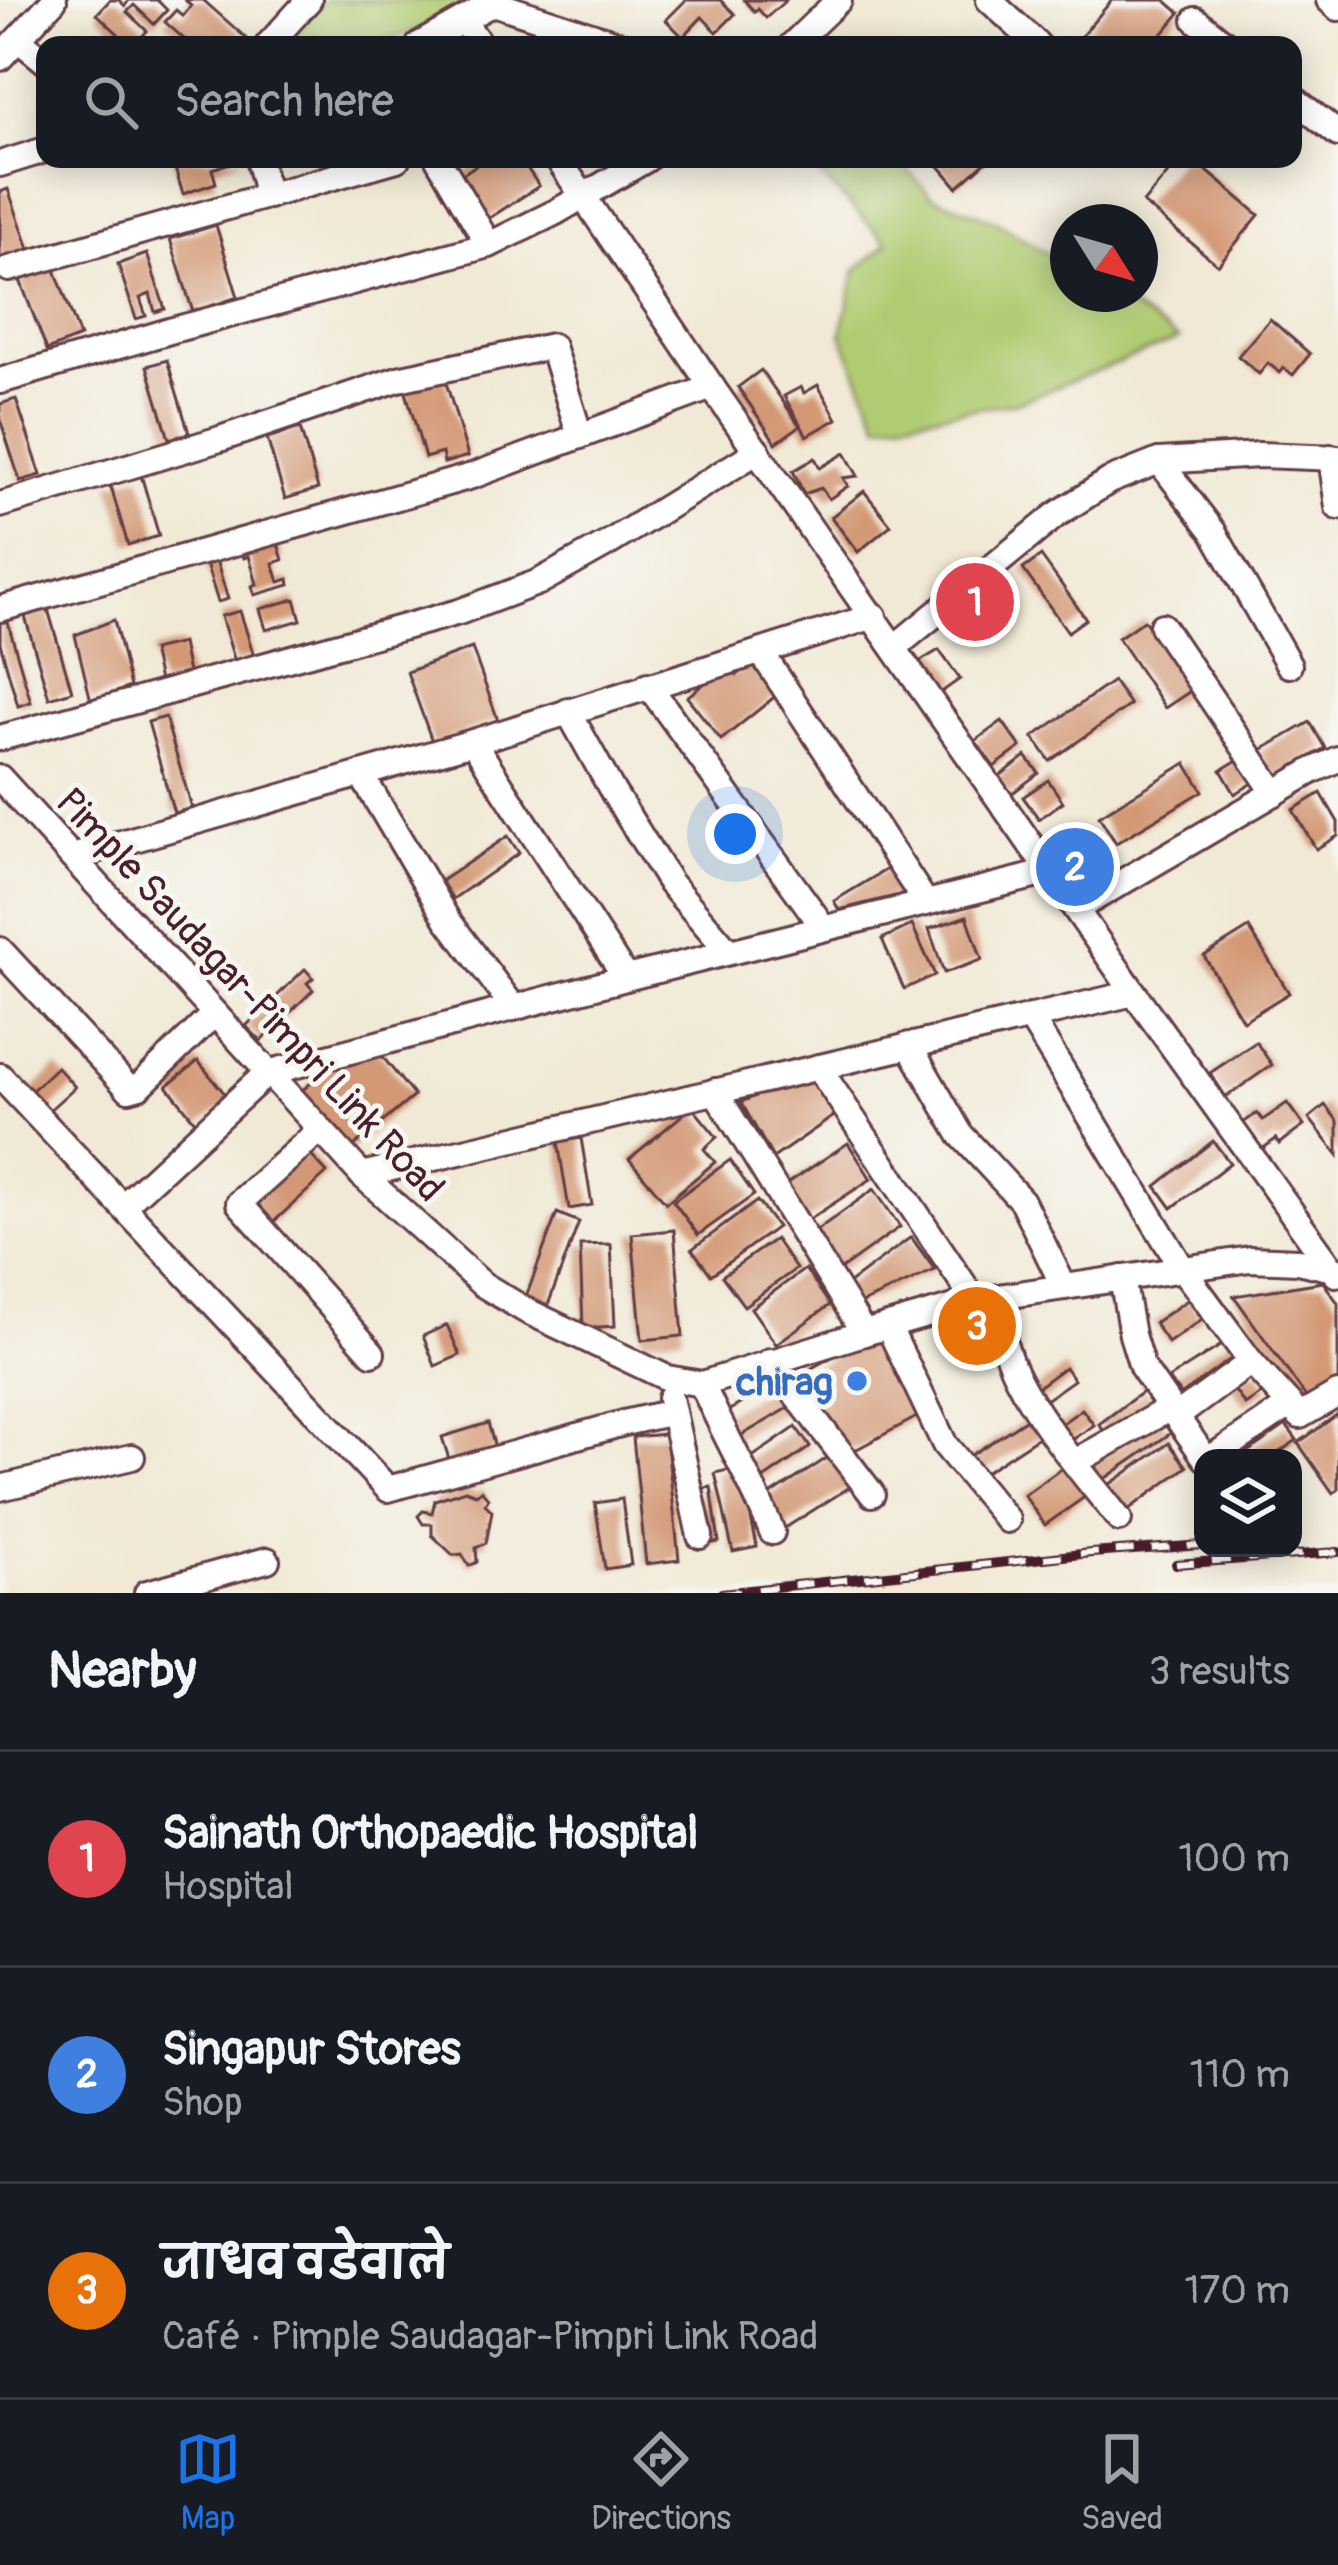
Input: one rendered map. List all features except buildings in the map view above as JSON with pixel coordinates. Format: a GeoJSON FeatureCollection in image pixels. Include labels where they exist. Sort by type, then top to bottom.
{"type":"FeatureCollection","features":[{"type":"Feature","properties":{"kind":"street"},"geometry":{"type":"LineString","coordinates":[[0,58],[54,0]]}},
{"type":"Feature","properties":{"kind":"street"},"geometry":{"type":"LineString","coordinates":[[276,36],[309,0]]}},
{"type":"Feature","properties":{"kind":"street"},"geometry":{"type":"LineString","coordinates":[[801,36],[838,0]]}},
{"type":"Feature","properties":{"kind":"street"},"geometry":{"type":"LineString","coordinates":[[989,0],[1028,36]]}},
{"type":"Feature","properties":{"kind":"street"},"geometry":{"type":"LineString","coordinates":[[1329,0],[1338,8]]}},
{"type":"Feature","properties":{"kind":"street"},"geometry":{"type":"LineString","coordinates":[[435,36],[495,2],[595,36]]}},
{"type":"Feature","properties":{"kind":"street"},"geometry":{"type":"LineString","coordinates":[[463,20],[474,36]]}},
{"type":"Feature","properties":{"kind":"street"},"geometry":{"type":"LineString","coordinates":[[1196,20],[1216,36]]}},
{"type":"Feature","properties":{"kind":"street"},"geometry":{"type":"LineString","coordinates":[[18,39],[36,54]]}},
{"type":"Feature","properties":{"kind":"street"},"geometry":{"type":"LineString","coordinates":[[1302,105],[1338,134]]}},
{"type":"Feature","properties":{"kind":"street"},"geometry":{"type":"LineString","coordinates":[[0,164],[36,153]]}},
{"type":"Feature","properties":{"kind":"street"},"geometry":{"type":"LineString","coordinates":[[260,168],[268,196]]}},
{"type":"Feature","properties":{"kind":"street"},"geometry":{"type":"LineString","coordinates":[[9,269],[366,168]]}},
{"type":"Feature","properties":{"kind":"street"},"geometry":{"type":"LineString","coordinates":[[443,168],[489,244]]}},
{"type":"Feature","properties":{"kind":"street"},"geometry":{"type":"LineString","coordinates":[[564,168],[1133,993],[1336,1272]]}},
{"type":"Feature","properties":{"kind":"street"},"geometry":{"type":"LineString","coordinates":[[0,381],[489,244],[631,168]]}},
{"type":"Feature","properties":{"kind":"street"},"geometry":{"type":"LineString","coordinates":[[0,505],[398,379],[552,346],[580,436]]}},
{"type":"Feature","properties":{"kind":"street"},"geometry":{"type":"LineString","coordinates":[[0,609],[472,476],[712,387]]}},
{"type":"Feature","properties":{"kind":"street"},"geometry":{"type":"LineString","coordinates":[[0,738],[460,612],[539,582],[758,451]]}},
{"type":"Feature","properties":{"kind":"street"},"geometry":{"type":"LineString","coordinates":[[895,647],[1056,514],[1109,481],[1160,461],[1334,457],[1338,507]]}},
{"type":"Feature","properties":{"kind":"street"},"geometry":{"type":"LineString","coordinates":[[1160,461],[1213,531],[1289,665]]}},
{"type":"Feature","properties":{"kind":"street"},"geometry":{"type":"LineString","coordinates":[[72,856],[473,742],[874,616]]}},
{"type":"Feature","properties":{"kind":"street"},"geometry":{"type":"LineString","coordinates":[[1162,626],[1275,793]]}},
{"type":"Feature","properties":{"kind":"street"},"geometry":{"type":"LineString","coordinates":[[760,652],[926,903]]}},
{"type":"Feature","properties":{"kind":"street"},"geometry":{"type":"LineString","coordinates":[[648,685],[824,928]]}},
{"type":"Feature","properties":{"kind":"street"},"geometry":{"type":"LineString","coordinates":[[568,711],[670,884],[728,952]]}},
{"type":"Feature","properties":{"kind":"street"},"geometry":{"type":"LineString","coordinates":[[473,742],[626,978]]}},
{"type":"Feature","properties":{"kind":"street"},"geometry":{"type":"LineString","coordinates":[[1076,909],[1338,759]]}},
{"type":"Feature","properties":{"kind":"street"},"geometry":{"type":"LineString","coordinates":[[361,773],[448,920],[514,1008]]}},
{"type":"Feature","properties":{"kind":"street","name":"Pimple Saudagar-Pimpri Link Road"},"geometry":{"type":"LineString","coordinates":[[0,778],[320,1130],[482,1284],[525,1310],[667,1378],[702,1384],[975,1301],[1122,1277],[1250,1259],[1298,1261],[1336,1272]]}},
{"type":"Feature","properties":{"kind":"street"},"geometry":{"type":"LineString","coordinates":[[123,1205],[267,1073],[1050,872]]}},
{"type":"Feature","properties":{"kind":"street"},"geometry":{"type":"LineString","coordinates":[[0,950],[129,1089],[140,1086],[214,1014]]}},
{"type":"Feature","properties":{"kind":"street"},"geometry":{"type":"LineString","coordinates":[[362,1174],[1133,993]]}},
{"type":"Feature","properties":{"kind":"street"},"geometry":{"type":"LineString","coordinates":[[1030,1017],[1182,1268],[1251,1362],[1300,1416],[1338,1394]]}},
{"type":"Feature","properties":{"kind":"street"},"geometry":{"type":"LineString","coordinates":[[910,1045],[961,1135],[1022,1201],[1064,1287]]}},
{"type":"Feature","properties":{"kind":"street"},"geometry":{"type":"LineString","coordinates":[[818,1067],[975,1301]]}},
{"type":"Feature","properties":{"kind":"street"},"geometry":{"type":"LineString","coordinates":[[0,1076],[388,1489],[673,1412]]}},
{"type":"Feature","properties":{"kind":"street"},"geometry":{"type":"LineString","coordinates":[[715,1091],[876,1329],[945,1445],[1007,1520]]}},
{"type":"Feature","properties":{"kind":"street"},"geometry":{"type":"LineString","coordinates":[[320,1130],[238,1203],[372,1353]]}},
{"type":"Feature","properties":{"kind":"street"},"geometry":{"type":"LineString","coordinates":[[1122,1277],[1142,1367],[1201,1449]]}},
{"type":"Feature","properties":{"kind":"street"},"geometry":{"type":"LineString","coordinates":[[1005,1296],[1003,1335],[1008,1355],[1035,1410],[1119,1519]]}},
{"type":"Feature","properties":{"kind":"street"},"geometry":{"type":"LineString","coordinates":[[770,1361],[872,1494]]}},
{"type":"Feature","properties":{"kind":"street"},"geometry":{"type":"LineString","coordinates":[[1075,1462],[1173,1412],[1251,1362]]}},
{"type":"Feature","properties":{"kind":"street"},"geometry":{"type":"LineString","coordinates":[[667,1378],[700,1536]]}},
{"type":"Feature","properties":{"kind":"street"},"geometry":{"type":"LineString","coordinates":[[702,1384],[756,1489],[772,1532]]}},
{"type":"Feature","properties":{"kind":"street"},"geometry":{"type":"LineString","coordinates":[[1222,1449],[1290,1405]]}},
{"type":"Feature","properties":{"kind":"street"},"geometry":{"type":"LineString","coordinates":[[0,1488],[132,1456]]}},
{"type":"Feature","properties":{"kind":"street"},"geometry":{"type":"LineString","coordinates":[[147,1593],[267,1560]]}},
{"type":"Feature","properties":{"kind":"green space"},"geometry":{"type":"Polygon","coordinates":[[[325,0],[470,0],[398,36],[291,36],[325,0]]]}},
{"type":"Feature","properties":{"kind":"green space"},"geometry":{"type":"Polygon","coordinates":[[[819,168],[906,168],[931,196],[996,221],[1050,256],[1050,312],[1138,312],[1179,339],[1018,402],[879,423],[841,334],[856,270],[888,243],[820,175],[819,168]]]}},
{"type":"Feature","properties":{"kind":"railway"},"geometry":{"type":"LineString","coordinates":[[722,1593],[1194,1546]]}},
{"type":"Feature","properties":{"kind":"railway"},"geometry":{"type":"LineString","coordinates":[[1176,1564],[1338,1552]]}},
{"type":"Feature","properties":{"kind":"place","name":"Sainath Orthopaedic Hospital"},"geometry":{"type":"Point","coordinates":[975,602]}},
{"type":"Feature","properties":{"kind":"place","name":"Singapur Stores"},"geometry":{"type":"Point","coordinates":[1075,867]}},
{"type":"Feature","properties":{"kind":"place","name":"जाधव वडेवाले"},"geometry":{"type":"Point","coordinates":[977,1326]}},
{"type":"Feature","properties":{"kind":"place","name":"chirag"},"geometry":{"type":"Point","coordinates":[857,1381]}}]}
